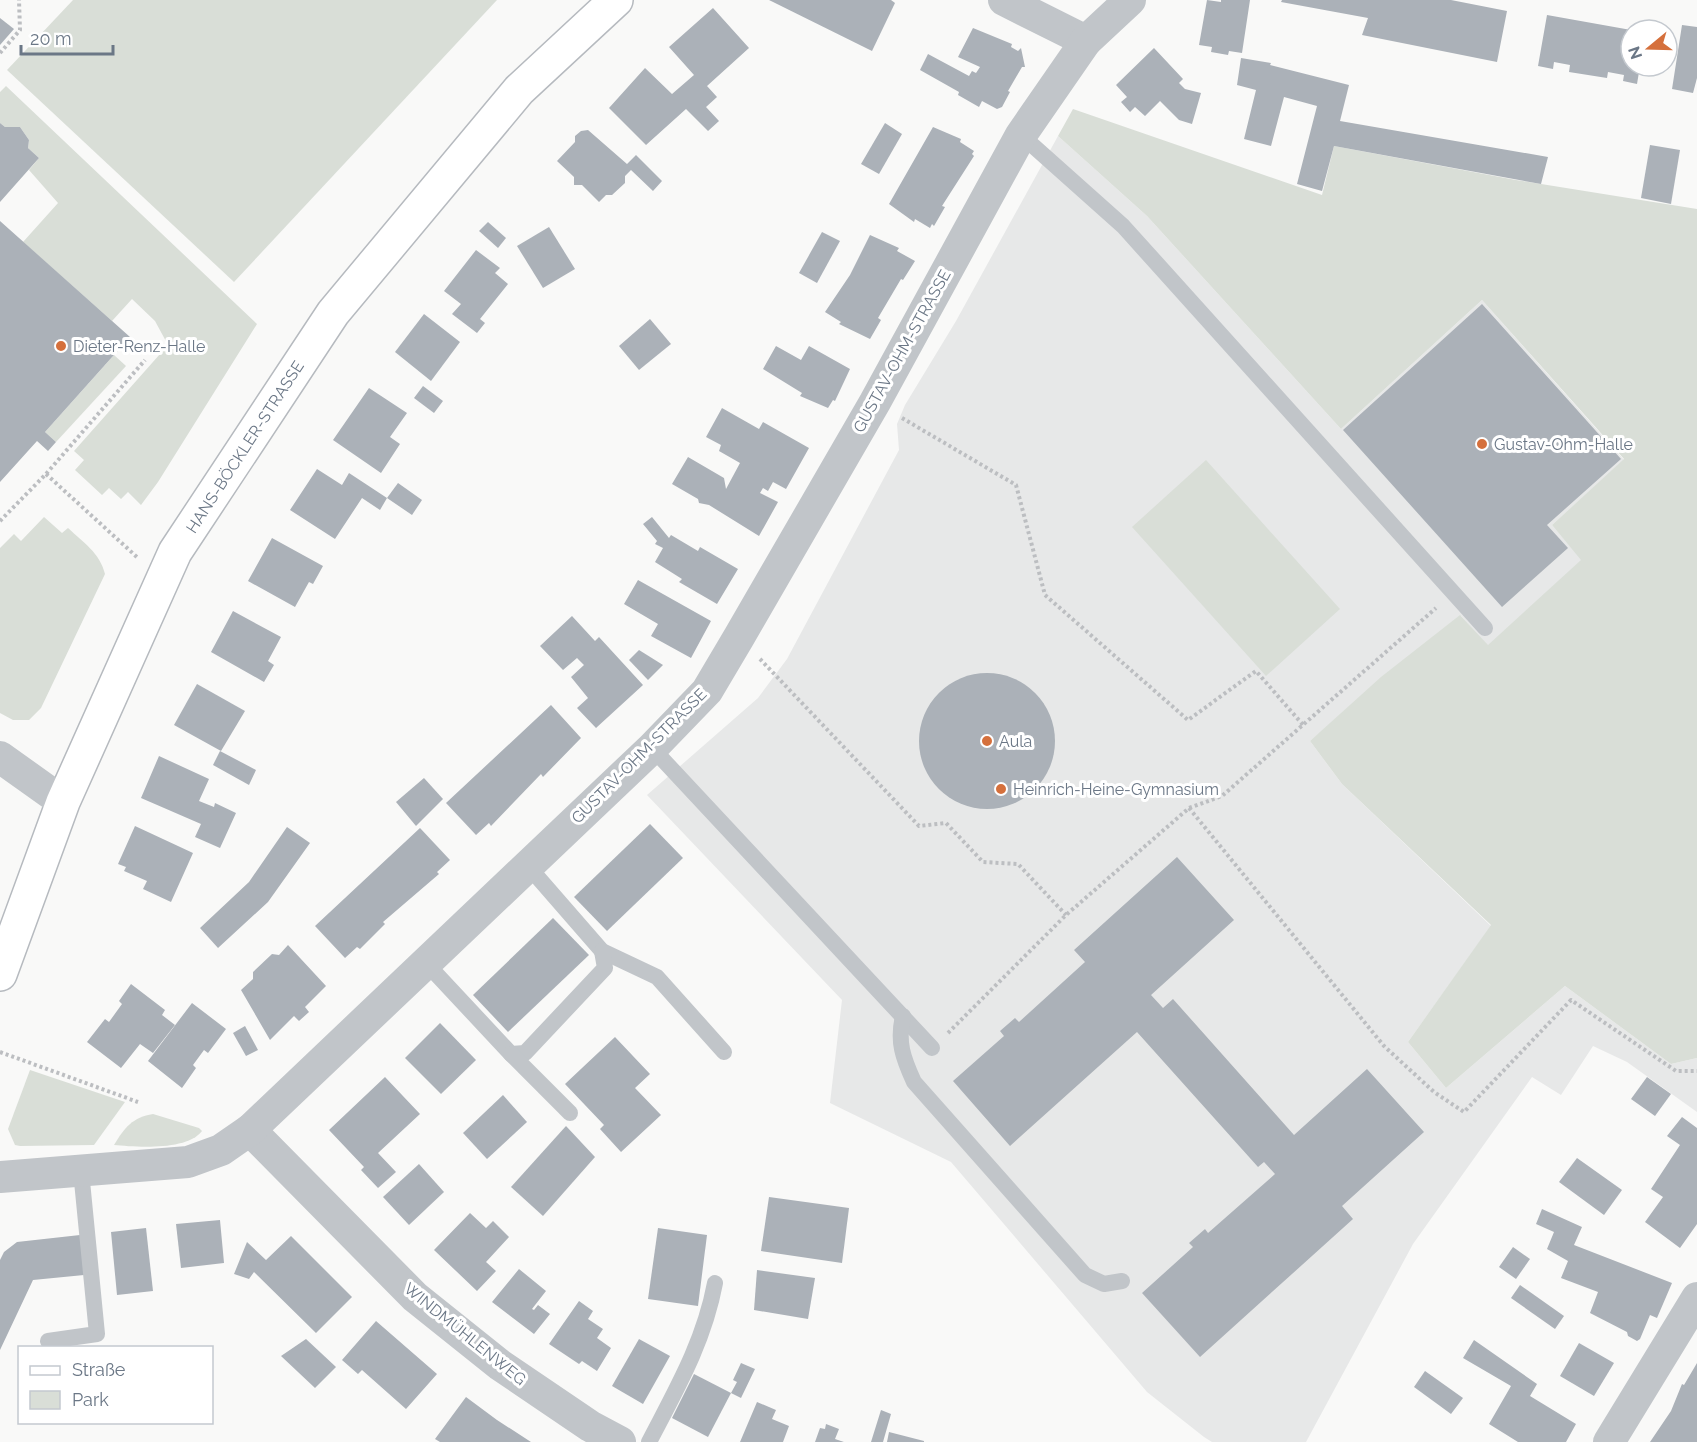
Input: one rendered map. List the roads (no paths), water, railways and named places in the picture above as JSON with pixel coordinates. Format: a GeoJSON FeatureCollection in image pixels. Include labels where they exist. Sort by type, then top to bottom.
{"type":"FeatureCollection","features":[{"type":"Feature","properties":{"kind":"main road","name":"HANS-BÖCKLER-STRASSE"},"geometry":{"type":"LineString","coordinates":[[0,974],[63,802],[175,552],[333,313],[519,90],[616,0]]}},
{"type":"Feature","properties":{"kind":"street"},"geometry":{"type":"LineString","coordinates":[[1004,0],[1086,41]]}},
{"type":"Feature","properties":{"kind":"street","name":"GUSTAV-OHM-STRASSE"},"geometry":{"type":"LineString","coordinates":[[0,1178],[188,1162],[221,1150],[250,1130],[652,748],[707,691],[875,402],[1020,135],[1086,41],[1130,0]]}},
{"type":"Feature","properties":{"kind":"street"},"geometry":{"type":"LineString","coordinates":[[0,757],[63,802]]}},
{"type":"Feature","properties":{"kind":"street","name":"WINDMÜHLENWEG"},"geometry":{"type":"LineString","coordinates":[[250,1130],[416,1297],[500,1365],[590,1426],[620,1442]]}},
{"type":"Feature","properties":{"kind":"street"},"geometry":{"type":"LineString","coordinates":[[1609,1442],[1697,1298]]}},
{"type":"Feature","properties":{"kind":"lane"},"geometry":{"type":"LineString","coordinates":[[1020,135],[1123,226],[1485,628]]}},
{"type":"Feature","properties":{"kind":"lane"},"geometry":{"type":"LineString","coordinates":[[652,748],[932,1048]]}},
{"type":"Feature","properties":{"kind":"lane"},"geometry":{"type":"LineString","coordinates":[[528,866],[602,951],[657,977],[724,1052]]}},
{"type":"Feature","properties":{"kind":"lane"},"geometry":{"type":"LineString","coordinates":[[511,1054],[525,1053],[605,968],[602,951]]}},
{"type":"Feature","properties":{"kind":"lane"},"geometry":{"type":"LineString","coordinates":[[426,963],[570,1113]]}},
{"type":"Feature","properties":{"kind":"lane"},"geometry":{"type":"LineString","coordinates":[[903,1016],[899,1036],[906,1064],[914,1082],[1085,1275],[1104,1284],[1122,1281]]}},
{"type":"Feature","properties":{"kind":"lane"},"geometry":{"type":"LineString","coordinates":[[48,1341],[97,1334],[81,1171]]}},
{"type":"Feature","properties":{"kind":"lane"},"geometry":{"type":"LineString","coordinates":[[649,1442],[693,1358],[710,1311],[715,1283]]}},
{"type":"Feature","properties":{"kind":"place","name":"Dieter-Renz-Halle"},"geometry":{"type":"Point","coordinates":[61,346]}},
{"type":"Feature","properties":{"kind":"place","name":"Gustav-Ohm-Halle"},"geometry":{"type":"Point","coordinates":[1482,444]}},
{"type":"Feature","properties":{"kind":"place","name":"Aula"},"geometry":{"type":"Point","coordinates":[987,741]}},
{"type":"Feature","properties":{"kind":"place","name":"Heinrich-Heine-Gymnasium"},"geometry":{"type":"Point","coordinates":[1001,789]}}]}
